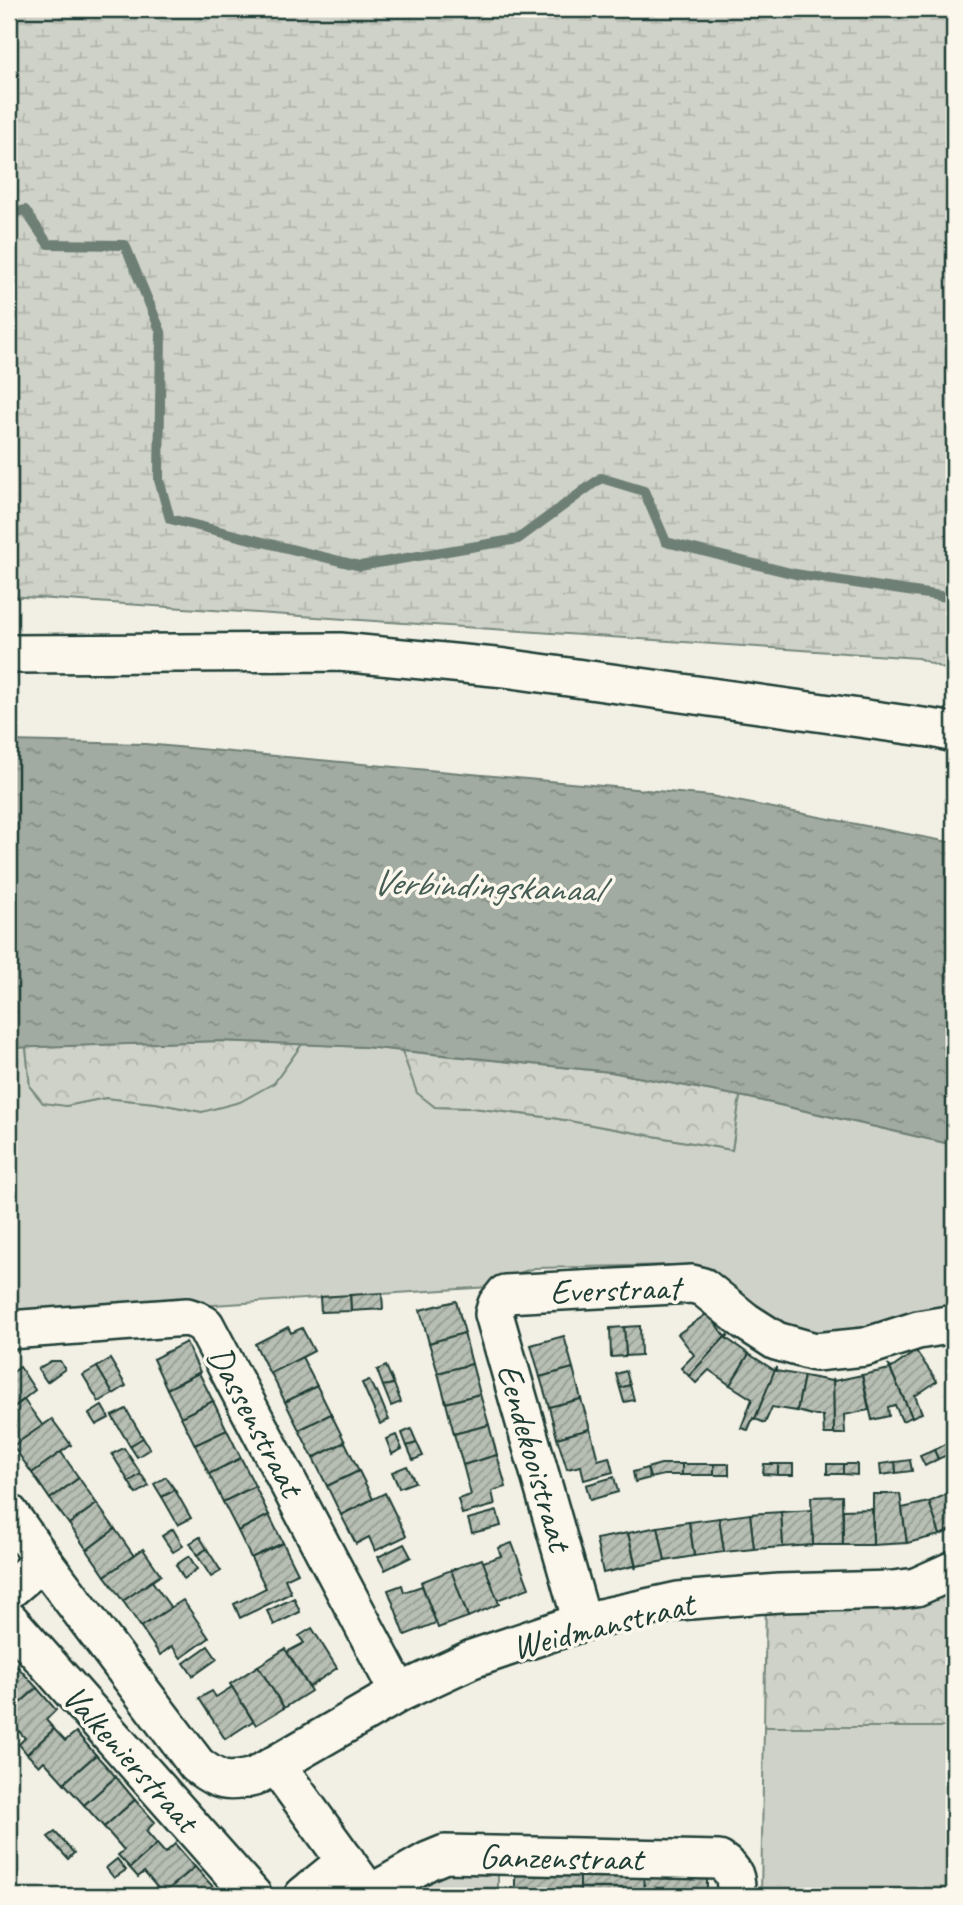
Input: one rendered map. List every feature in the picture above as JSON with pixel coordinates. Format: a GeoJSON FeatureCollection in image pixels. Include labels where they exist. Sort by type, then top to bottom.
{"type":"FeatureCollection","features":[{"type":"Feature","properties":{"kind":"street"},"geometry":{"type":"LineString","coordinates":[[9,653],[340,652],[505,668],[954,733]]}},
{"type":"Feature","properties":{"kind":"street","name":"Everstraat"},"geometry":{"type":"LineString","coordinates":[[505,1294],[692,1284],[703,1287],[745,1321],[776,1341],[815,1352],[866,1348],[918,1330],[954,1324]]}},
{"type":"Feature","properties":{"kind":"street","name":"Eendekooistraat"},"geometry":{"type":"LineString","coordinates":[[505,1294],[497,1304],[494,1314],[582,1622]]}},
{"type":"Feature","properties":{"kind":"street","name":"Dassenstraat"},"geometry":{"type":"LineString","coordinates":[[9,1330],[187,1317],[205,1325],[399,1693]]}},
{"type":"Feature","properties":{"kind":"street","name":"Valkenierstraat"},"geometry":{"type":"LineString","coordinates":[[9,1513],[197,1765],[213,1777],[234,1782],[254,1777],[276,1765]]}},
{"type":"Feature","properties":{"kind":"street"},"geometry":{"type":"LineString","coordinates":[[9,1590],[43,1561]]}},
{"type":"Feature","properties":{"kind":"street","name":"Weidmanstraat"},"geometry":{"type":"LineString","coordinates":[[276,1765],[399,1693],[472,1659],[582,1622],[678,1601],[916,1587],[954,1570]]}},
{"type":"Feature","properties":{"kind":"street","name":"Valkenierstraat"},"geometry":{"type":"LineString","coordinates":[[9,1620],[253,1896]]}},
{"type":"Feature","properties":{"kind":"street"},"geometry":{"type":"LineString","coordinates":[[276,1765],[370,1895]]}},
{"type":"Feature","properties":{"kind":"street","name":"Ganzenstraat"},"geometry":{"type":"LineString","coordinates":[[370,1895],[445,1854],[719,1860],[731,1868],[736,1878],[736,1896]]}},
{"type":"Feature","properties":{"kind":"street"},"geometry":{"type":"LineString","coordinates":[[303,1896],[346,1861]]}},
{"type":"Feature","properties":{"kind":"green space"},"geometry":{"type":"Polygon","coordinates":[[[9,9],[954,9],[954,673],[918,658],[9,596],[9,9]]]}},
{"type":"Feature","properties":{"kind":"green space"},"geometry":{"type":"Polygon","coordinates":[[[219,1041],[302,1044],[274,1083],[240,1102],[202,1112],[156,1103],[105,1098],[66,1106],[43,1103],[30,1087],[26,1047],[219,1041]]]}},
{"type":"Feature","properties":{"kind":"green space"},"geometry":{"type":"Polygon","coordinates":[[[302,1044],[402,1051],[417,1092],[435,1107],[473,1108],[553,1118],[732,1150],[740,1096],[954,1145],[954,1313],[816,1338],[781,1331],[712,1278],[675,1265],[535,1268],[495,1280],[490,1287],[9,1316],[9,1048],[26,1047],[30,1087],[66,1106],[105,1098],[156,1103],[202,1112],[274,1083],[302,1044]]]}},
{"type":"Feature","properties":{"kind":"green space"},"geometry":{"type":"Polygon","coordinates":[[[402,1051],[611,1072],[740,1096],[732,1150],[553,1118],[473,1108],[435,1107],[417,1093],[402,1051]]]}},
{"type":"Feature","properties":{"kind":"green space"},"geometry":{"type":"Polygon","coordinates":[[[930,1584],[954,1591],[954,1727],[764,1727],[766,1597],[930,1584]]]}},
{"type":"Feature","properties":{"kind":"green space"},"geometry":{"type":"Polygon","coordinates":[[[764,1727],[954,1727],[954,1896],[761,1896],[764,1727]]]}},
{"type":"Feature","properties":{"kind":"green space"},"geometry":{"type":"Polygon","coordinates":[[[498,1864],[498,1896],[397,1896],[439,1865],[498,1864]]]}},
{"type":"Feature","properties":{"kind":"water","name":"Verbindingskanaal"},"geometry":{"type":"Polygon","coordinates":[[[9,741],[145,744],[711,796],[954,843],[954,1145],[750,1098],[611,1072],[365,1047],[219,1041],[9,1048],[9,741]]]}},
{"type":"Feature","properties":{"kind":"building"},"geometry":{"type":"Polygon","coordinates":[[[382,1293],[383,1309],[351,1311],[350,1295],[382,1293]]]}},
{"type":"Feature","properties":{"kind":"building"},"geometry":{"type":"Polygon","coordinates":[[[350,1295],[351,1311],[321,1312],[320,1297],[350,1295]]]}},
{"type":"Feature","properties":{"kind":"building"},"geometry":{"type":"Polygon","coordinates":[[[456,1301],[465,1333],[429,1343],[420,1310],[456,1301]]]}},
{"type":"Feature","properties":{"kind":"building"},"geometry":{"type":"Polygon","coordinates":[[[708,1313],[725,1337],[689,1376],[681,1368],[694,1355],[678,1334],[708,1313]]]}},
{"type":"Feature","properties":{"kind":"building"},"geometry":{"type":"Polygon","coordinates":[[[640,1326],[641,1355],[626,1356],[624,1327],[640,1326]]]}},
{"type":"Feature","properties":{"kind":"building"},"geometry":{"type":"Polygon","coordinates":[[[288,1327],[291,1333],[302,1328],[314,1351],[270,1374],[255,1344],[288,1327]]]}},
{"type":"Feature","properties":{"kind":"building"},"geometry":{"type":"Polygon","coordinates":[[[624,1327],[626,1356],[611,1357],[610,1328],[624,1327]]]}},
{"type":"Feature","properties":{"kind":"building"},"geometry":{"type":"Polygon","coordinates":[[[464,1333],[472,1364],[438,1373],[429,1343],[464,1333]]]}},
{"type":"Feature","properties":{"kind":"building"},"geometry":{"type":"Polygon","coordinates":[[[727,1335],[726,1338],[749,1354],[730,1385],[709,1370],[696,1383],[689,1376],[727,1335]]]}},
{"type":"Feature","properties":{"kind":"building"},"geometry":{"type":"Polygon","coordinates":[[[564,1336],[573,1368],[540,1377],[531,1345],[564,1336]]]}},
{"type":"Feature","properties":{"kind":"building"},"geometry":{"type":"Polygon","coordinates":[[[186,1342],[200,1372],[167,1389],[153,1359],[186,1342]]]}},
{"type":"Feature","properties":{"kind":"building"},"geometry":{"type":"Polygon","coordinates":[[[916,1351],[937,1381],[915,1396],[922,1413],[912,1417],[889,1366],[892,1368],[916,1351]]]}},
{"type":"Feature","properties":{"kind":"building"},"geometry":{"type":"Polygon","coordinates":[[[749,1354],[774,1370],[776,1367],[748,1430],[741,1428],[752,1399],[730,1385],[749,1354]]]}},
{"type":"Feature","properties":{"kind":"building"},"geometry":{"type":"Polygon","coordinates":[[[302,1357],[317,1386],[285,1402],[271,1373],[302,1357]]]}},
{"type":"Feature","properties":{"kind":"building"},"geometry":{"type":"Polygon","coordinates":[[[110,1359],[126,1386],[113,1394],[97,1367],[110,1359]]]}},
{"type":"Feature","properties":{"kind":"building"},"geometry":{"type":"Polygon","coordinates":[[[51,1361],[60,1361],[65,1369],[47,1382],[38,1369],[51,1361]]]}},
{"type":"Feature","properties":{"kind":"building"},"geometry":{"type":"Polygon","coordinates":[[[472,1364],[480,1394],[446,1403],[438,1373],[472,1364]]]}},
{"type":"Feature","properties":{"kind":"building"},"geometry":{"type":"Polygon","coordinates":[[[386,1366],[394,1384],[383,1386],[377,1370],[386,1366]]]}},
{"type":"Feature","properties":{"kind":"building"},"geometry":{"type":"Polygon","coordinates":[[[20,1367],[35,1390],[9,1411],[9,1375],[20,1367]]]}},
{"type":"Feature","properties":{"kind":"building"},"geometry":{"type":"Polygon","coordinates":[[[97,1367],[113,1394],[99,1402],[83,1375],[97,1367]]]}},
{"type":"Feature","properties":{"kind":"building"},"geometry":{"type":"Polygon","coordinates":[[[776,1367],[776,1371],[804,1376],[797,1411],[772,1407],[765,1423],[755,1419],[776,1367]]]}},
{"type":"Feature","properties":{"kind":"building"},"geometry":{"type":"Polygon","coordinates":[[[573,1368],[581,1399],[549,1407],[540,1377],[573,1368]]]}},
{"type":"Feature","properties":{"kind":"building"},"geometry":{"type":"Polygon","coordinates":[[[890,1369],[912,1417],[902,1421],[895,1405],[888,1407],[889,1416],[872,1420],[862,1375],[890,1369]]]}},
{"type":"Feature","properties":{"kind":"building"},"geometry":{"type":"Polygon","coordinates":[[[626,1371],[630,1385],[620,1388],[616,1374],[626,1371]]]}},
{"type":"Feature","properties":{"kind":"building"},"geometry":{"type":"Polygon","coordinates":[[[199,1373],[213,1401],[181,1417],[167,1389],[199,1373]]]}},
{"type":"Feature","properties":{"kind":"building"},"geometry":{"type":"Polygon","coordinates":[[[862,1375],[869,1410],[844,1415],[845,1434],[834,1434],[833,1378],[834,1381],[862,1375]]]}},
{"type":"Feature","properties":{"kind":"building"},"geometry":{"type":"Polygon","coordinates":[[[804,1376],[832,1381],[833,1378],[834,1434],[824,1434],[823,1416],[797,1411],[804,1376]]]}},
{"type":"Feature","properties":{"kind":"building"},"geometry":{"type":"Polygon","coordinates":[[[369,1380],[375,1392],[377,1391],[389,1420],[380,1424],[362,1383],[369,1380]]]}},
{"type":"Feature","properties":{"kind":"building"},"geometry":{"type":"Polygon","coordinates":[[[394,1384],[401,1402],[391,1406],[383,1386],[394,1384]]]}},
{"type":"Feature","properties":{"kind":"building"},"geometry":{"type":"Polygon","coordinates":[[[630,1385],[634,1400],[624,1402],[620,1388],[630,1385]]]}},
{"type":"Feature","properties":{"kind":"building"},"geometry":{"type":"Polygon","coordinates":[[[317,1386],[331,1414],[299,1430],[285,1402],[317,1386]]]}},
{"type":"Feature","properties":{"kind":"building"},"geometry":{"type":"Polygon","coordinates":[[[480,1394],[489,1425],[454,1434],[446,1403],[480,1394]]]}},
{"type":"Feature","properties":{"kind":"building"},"geometry":{"type":"Polygon","coordinates":[[[581,1399],[590,1429],[557,1438],[549,1407],[581,1399]]]}},
{"type":"Feature","properties":{"kind":"building"},"geometry":{"type":"Polygon","coordinates":[[[24,1400],[43,1426],[13,1446],[9,1440],[9,1411],[24,1400]]]}},
{"type":"Feature","properties":{"kind":"building"},"geometry":{"type":"Polygon","coordinates":[[[213,1401],[227,1430],[195,1445],[181,1417],[213,1401]]]}},
{"type":"Feature","properties":{"kind":"building"},"geometry":{"type":"Polygon","coordinates":[[[102,1406],[109,1418],[96,1425],[89,1414],[102,1406]]]}},
{"type":"Feature","properties":{"kind":"building"},"geometry":{"type":"Polygon","coordinates":[[[126,1409],[143,1438],[130,1446],[112,1416],[126,1409]]]}},
{"type":"Feature","properties":{"kind":"building"},"geometry":{"type":"Polygon","coordinates":[[[331,1414],[345,1442],[313,1458],[299,1430],[331,1414]]]}},
{"type":"Feature","properties":{"kind":"building"},"geometry":{"type":"Polygon","coordinates":[[[52,1419],[71,1445],[32,1473],[13,1446],[52,1419]]]}},
{"type":"Feature","properties":{"kind":"building"},"geometry":{"type":"Polygon","coordinates":[[[489,1425],[497,1455],[463,1465],[454,1434],[489,1425]]]}},
{"type":"Feature","properties":{"kind":"building"},"geometry":{"type":"Polygon","coordinates":[[[411,1429],[417,1443],[407,1446],[402,1433],[411,1429]]]}},
{"type":"Feature","properties":{"kind":"building"},"geometry":{"type":"Polygon","coordinates":[[[590,1429],[598,1460],[609,1457],[613,1472],[584,1480],[581,1466],[567,1469],[557,1438],[590,1429]]]}},
{"type":"Feature","properties":{"kind":"building"},"geometry":{"type":"Polygon","coordinates":[[[227,1430],[241,1458],[209,1474],[195,1445],[227,1430]]]}},
{"type":"Feature","properties":{"kind":"building"},"geometry":{"type":"Polygon","coordinates":[[[396,1435],[402,1449],[392,1454],[386,1439],[396,1435]]]}},
{"type":"Feature","properties":{"kind":"building"},"geometry":{"type":"Polygon","coordinates":[[[143,1438],[150,1449],[137,1457],[130,1446],[143,1438]]]}},
{"type":"Feature","properties":{"kind":"building"},"geometry":{"type":"Polygon","coordinates":[[[952,1440],[954,1452],[938,1459],[934,1450],[952,1440]]]}},
{"type":"Feature","properties":{"kind":"building"},"geometry":{"type":"Polygon","coordinates":[[[345,1442],[359,1471],[327,1486],[313,1458],[345,1442]]]}},
{"type":"Feature","properties":{"kind":"building"},"geometry":{"type":"Polygon","coordinates":[[[417,1443],[423,1456],[413,1460],[407,1446],[417,1443]]]}},
{"type":"Feature","properties":{"kind":"building"},"geometry":{"type":"Polygon","coordinates":[[[124,1448],[141,1474],[129,1482],[112,1454],[124,1448]]]}},
{"type":"Feature","properties":{"kind":"building"},"geometry":{"type":"Polygon","coordinates":[[[934,1450],[938,1459],[925,1466],[920,1456],[934,1450]]]}},
{"type":"Feature","properties":{"kind":"building"},"geometry":{"type":"Polygon","coordinates":[[[61,1452],[79,1478],[50,1499],[32,1473],[61,1452]]]}},
{"type":"Feature","properties":{"kind":"building"},"geometry":{"type":"Polygon","coordinates":[[[497,1455],[506,1487],[492,1491],[495,1505],[462,1514],[458,1499],[471,1495],[463,1465],[497,1455]]]}},
{"type":"Feature","properties":{"kind":"building"},"geometry":{"type":"Polygon","coordinates":[[[241,1458],[255,1486],[223,1502],[209,1474],[241,1458]]]}},
{"type":"Feature","properties":{"kind":"building"},"geometry":{"type":"Polygon","coordinates":[[[910,1460],[912,1471],[896,1473],[895,1462],[910,1460]]]}},
{"type":"Feature","properties":{"kind":"building"},"geometry":{"type":"Polygon","coordinates":[[[895,1462],[896,1473],[881,1475],[880,1464],[895,1462]]]}},
{"type":"Feature","properties":{"kind":"building"},"geometry":{"type":"Polygon","coordinates":[[[661,1464],[682,1464],[682,1475],[650,1478],[647,1468],[661,1464]]]}},
{"type":"Feature","properties":{"kind":"building"},"geometry":{"type":"Polygon","coordinates":[[[682,1464],[714,1464],[714,1475],[682,1475],[682,1464]]]}},
{"type":"Feature","properties":{"kind":"building"},"geometry":{"type":"Polygon","coordinates":[[[714,1464],[729,1464],[729,1475],[714,1475],[714,1464]]]}},
{"type":"Feature","properties":{"kind":"building"},"geometry":{"type":"Polygon","coordinates":[[[764,1464],[778,1464],[778,1475],[763,1474],[764,1464]]]}},
{"type":"Feature","properties":{"kind":"building"},"geometry":{"type":"Polygon","coordinates":[[[778,1464],[793,1464],[793,1475],[778,1475],[778,1464]]]}},
{"type":"Feature","properties":{"kind":"building"},"geometry":{"type":"Polygon","coordinates":[[[827,1464],[843,1464],[843,1474],[827,1474],[827,1464]]]}},
{"type":"Feature","properties":{"kind":"building"},"geometry":{"type":"Polygon","coordinates":[[[843,1464],[857,1464],[857,1475],[843,1474],[843,1464]]]}},
{"type":"Feature","properties":{"kind":"building"},"geometry":{"type":"Polygon","coordinates":[[[407,1466],[415,1482],[399,1488],[392,1472],[407,1466]]]}},
{"type":"Feature","properties":{"kind":"building"},"geometry":{"type":"Polygon","coordinates":[[[647,1468],[650,1478],[635,1482],[633,1472],[647,1468]]]}},
{"type":"Feature","properties":{"kind":"building"},"geometry":{"type":"Polygon","coordinates":[[[359,1471],[373,1499],[341,1515],[327,1486],[359,1471]]]}},
{"type":"Feature","properties":{"kind":"building"},"geometry":{"type":"Polygon","coordinates":[[[141,1474],[149,1486],[136,1494],[129,1482],[141,1474]]]}},
{"type":"Feature","properties":{"kind":"building"},"geometry":{"type":"Polygon","coordinates":[[[166,1477],[175,1490],[162,1497],[154,1484],[166,1477]]]}},
{"type":"Feature","properties":{"kind":"building"},"geometry":{"type":"Polygon","coordinates":[[[614,1477],[618,1492],[590,1500],[586,1485],[614,1477]]]}},
{"type":"Feature","properties":{"kind":"building"},"geometry":{"type":"Polygon","coordinates":[[[79,1478],[97,1504],[69,1524],[50,1499],[79,1478]]]}},
{"type":"Feature","properties":{"kind":"building"},"geometry":{"type":"Polygon","coordinates":[[[255,1486],[269,1515],[238,1531],[223,1502],[255,1486]]]}},
{"type":"Feature","properties":{"kind":"building"},"geometry":{"type":"Polygon","coordinates":[[[175,1490],[191,1518],[178,1525],[162,1497],[175,1490]]]}},
{"type":"Feature","properties":{"kind":"building"},"geometry":{"type":"Polygon","coordinates":[[[954,1491],[954,1529],[940,1535],[929,1502],[954,1491]]]}},
{"type":"Feature","properties":{"kind":"building"},"geometry":{"type":"Polygon","coordinates":[[[385,1493],[406,1536],[375,1551],[369,1537],[356,1544],[341,1515],[385,1493]]]}},
{"type":"Feature","properties":{"kind":"building"},"geometry":{"type":"Polygon","coordinates":[[[873,1494],[900,1494],[907,1543],[873,1545],[873,1494]]]}},
{"type":"Feature","properties":{"kind":"building"},"geometry":{"type":"Polygon","coordinates":[[[842,1496],[843,1545],[813,1545],[811,1497],[842,1496]]]}},
{"type":"Feature","properties":{"kind":"building"},"geometry":{"type":"Polygon","coordinates":[[[929,1502],[940,1535],[907,1543],[902,1508],[929,1502]]]}},
{"type":"Feature","properties":{"kind":"building"},"geometry":{"type":"Polygon","coordinates":[[[97,1504],[115,1529],[87,1550],[69,1524],[97,1504]]]}},
{"type":"Feature","properties":{"kind":"building"},"geometry":{"type":"Polygon","coordinates":[[[872,1509],[873,1545],[843,1545],[843,1510],[872,1509]]]}},
{"type":"Feature","properties":{"kind":"building"},"geometry":{"type":"Polygon","coordinates":[[[812,1510],[813,1545],[783,1547],[781,1512],[812,1510]]]}},
{"type":"Feature","properties":{"kind":"building"},"geometry":{"type":"Polygon","coordinates":[[[497,1511],[501,1526],[472,1533],[468,1519],[497,1511]]]}},
{"type":"Feature","properties":{"kind":"building"},"geometry":{"type":"Polygon","coordinates":[[[781,1512],[783,1547],[754,1549],[750,1514],[781,1512]]]}},
{"type":"Feature","properties":{"kind":"building"},"geometry":{"type":"Polygon","coordinates":[[[750,1514],[754,1549],[724,1552],[719,1518],[750,1514]]]}},
{"type":"Feature","properties":{"kind":"building"},"geometry":{"type":"Polygon","coordinates":[[[269,1515],[283,1543],[251,1558],[238,1531],[269,1515]]]}},
{"type":"Feature","properties":{"kind":"building"},"geometry":{"type":"Polygon","coordinates":[[[719,1518],[724,1552],[694,1556],[689,1522],[719,1518]]]}},
{"type":"Feature","properties":{"kind":"building"},"geometry":{"type":"Polygon","coordinates":[[[689,1522],[694,1556],[665,1561],[658,1527],[689,1522]]]}},
{"type":"Feature","properties":{"kind":"building"},"geometry":{"type":"Polygon","coordinates":[[[658,1527],[665,1561],[636,1566],[628,1533],[658,1527]]]}},
{"type":"Feature","properties":{"kind":"building"},"geometry":{"type":"Polygon","coordinates":[[[115,1529],[134,1556],[105,1576],[87,1550],[115,1529]]]}},
{"type":"Feature","properties":{"kind":"building"},"geometry":{"type":"Polygon","coordinates":[[[173,1529],[183,1546],[173,1552],[162,1536],[173,1529]]]}},
{"type":"Feature","properties":{"kind":"building"},"geometry":{"type":"Polygon","coordinates":[[[628,1533],[636,1569],[634,1566],[603,1573],[596,1539],[628,1533]]]}},
{"type":"Feature","properties":{"kind":"building"},"geometry":{"type":"Polygon","coordinates":[[[200,1537],[207,1549],[197,1555],[190,1543],[200,1537]]]}},
{"type":"Feature","properties":{"kind":"building"},"geometry":{"type":"Polygon","coordinates":[[[283,1543],[298,1573],[285,1579],[291,1593],[240,1618],[234,1604],[266,1588],[251,1558],[283,1543]]]}},
{"type":"Feature","properties":{"kind":"building"},"geometry":{"type":"Polygon","coordinates":[[[512,1543],[529,1588],[497,1600],[483,1562],[501,1556],[498,1548],[512,1543]]]}},
{"type":"Feature","properties":{"kind":"building"},"geometry":{"type":"Polygon","coordinates":[[[404,1544],[411,1557],[385,1570],[378,1557],[404,1544]]]}},
{"type":"Feature","properties":{"kind":"building"},"geometry":{"type":"Polygon","coordinates":[[[143,1549],[161,1575],[123,1601],[105,1576],[143,1549]]]}},
{"type":"Feature","properties":{"kind":"building"},"geometry":{"type":"Polygon","coordinates":[[[207,1549],[221,1571],[211,1577],[197,1555],[207,1549]]]}},
{"type":"Feature","properties":{"kind":"building"},"geometry":{"type":"Polygon","coordinates":[[[189,1556],[197,1569],[184,1579],[176,1565],[189,1556]]]}},
{"type":"Feature","properties":{"kind":"building"},"geometry":{"type":"Polygon","coordinates":[[[482,1559],[499,1604],[468,1617],[451,1570],[482,1559]]]}},
{"type":"Feature","properties":{"kind":"building"},"geometry":{"type":"Polygon","coordinates":[[[451,1570],[468,1617],[438,1628],[421,1582],[451,1570]]]}},
{"type":"Feature","properties":{"kind":"building"},"geometry":{"type":"Polygon","coordinates":[[[152,1581],[171,1608],[141,1627],[123,1601],[152,1581]]]}},
{"type":"Feature","properties":{"kind":"building"},"geometry":{"type":"Polygon","coordinates":[[[402,1585],[404,1592],[422,1586],[436,1623],[405,1635],[388,1590],[402,1585]]]}},
{"type":"Feature","properties":{"kind":"building"},"geometry":{"type":"Polygon","coordinates":[[[294,1598],[300,1612],[274,1625],[267,1611],[294,1598]]]}},
{"type":"Feature","properties":{"kind":"building"},"geometry":{"type":"Polygon","coordinates":[[[183,1600],[209,1638],[181,1658],[172,1646],[160,1655],[141,1627],[183,1600]]]}},
{"type":"Feature","properties":{"kind":"building"},"geometry":{"type":"Polygon","coordinates":[[[312,1628],[337,1668],[309,1687],[287,1652],[304,1643],[299,1636],[312,1628]]]}},
{"type":"Feature","properties":{"kind":"building"},"geometry":{"type":"Polygon","coordinates":[[[208,1646],[217,1659],[193,1676],[184,1663],[208,1646]]]}},
{"type":"Feature","properties":{"kind":"building"},"geometry":{"type":"Polygon","coordinates":[[[285,1649],[311,1691],[284,1708],[258,1666],[285,1649]]]}},
{"type":"Feature","properties":{"kind":"building"},"geometry":{"type":"Polygon","coordinates":[[[17,1666],[37,1688],[9,1713],[9,1673],[17,1666]]]}},
{"type":"Feature","properties":{"kind":"building"},"geometry":{"type":"Polygon","coordinates":[[[258,1666],[284,1708],[256,1725],[230,1684],[258,1666]]]}},
{"type":"Feature","properties":{"kind":"building"},"geometry":{"type":"Polygon","coordinates":[[[232,1687],[253,1721],[225,1739],[199,1698],[212,1691],[216,1697],[232,1687]]]}},
{"type":"Feature","properties":{"kind":"building"},"geometry":{"type":"Polygon","coordinates":[[[37,1688],[56,1710],[46,1720],[54,1729],[27,1754],[19,1744],[25,1738],[9,1720],[9,1713],[37,1688]]]}},
{"type":"Feature","properties":{"kind":"building"},"geometry":{"type":"Polygon","coordinates":[[[54,1729],[65,1741],[76,1732],[96,1755],[64,1783],[44,1761],[39,1766],[27,1754],[54,1729]]]}},
{"type":"Feature","properties":{"kind":"building"},"geometry":{"type":"Polygon","coordinates":[[[96,1755],[116,1777],[84,1805],[64,1783],[96,1755]]]}},
{"type":"Feature","properties":{"kind":"building"},"geometry":{"type":"Polygon","coordinates":[[[116,1777],[135,1800],[104,1827],[84,1805],[116,1777]]]}},
{"type":"Feature","properties":{"kind":"building"},"geometry":{"type":"Polygon","coordinates":[[[135,1800],[155,1822],[146,1831],[157,1844],[130,1868],[118,1855],[124,1850],[104,1827],[135,1800]]]}},
{"type":"Feature","properties":{"kind":"building"},"geometry":{"type":"Polygon","coordinates":[[[55,1832],[74,1853],[68,1859],[48,1837],[55,1832]]]}},
{"type":"Feature","properties":{"kind":"building"},"geometry":{"type":"Polygon","coordinates":[[[157,1844],[165,1853],[175,1844],[195,1867],[163,1894],[144,1872],[138,1877],[130,1868],[157,1844]]]}},
{"type":"Feature","properties":{"kind":"building"},"geometry":{"type":"Polygon","coordinates":[[[117,1859],[126,1870],[114,1878],[106,1868],[117,1859]]]}},
{"type":"Feature","properties":{"kind":"building"},"geometry":{"type":"Polygon","coordinates":[[[195,1867],[215,1889],[207,1896],[163,1894],[195,1867]]]}},
{"type":"Feature","properties":{"kind":"building"},"geometry":{"type":"Polygon","coordinates":[[[515,1874],[580,1874],[580,1896],[515,1896],[515,1874]]]}},
{"type":"Feature","properties":{"kind":"building"},"geometry":{"type":"Polygon","coordinates":[[[580,1874],[644,1875],[644,1896],[580,1896],[580,1874]]]}},
{"type":"Feature","properties":{"kind":"building"},"geometry":{"type":"Polygon","coordinates":[[[644,1875],[707,1875],[707,1896],[644,1896],[644,1875]]]}},
{"type":"Feature","properties":{"kind":"waterway"},"geometry":{"type":"LineString","coordinates":[[9,214],[25,210],[48,244],[125,245],[161,332],[159,480],[170,519],[360,566],[518,539],[601,478],[644,491],[666,542],[795,574],[954,598]]}}]}
